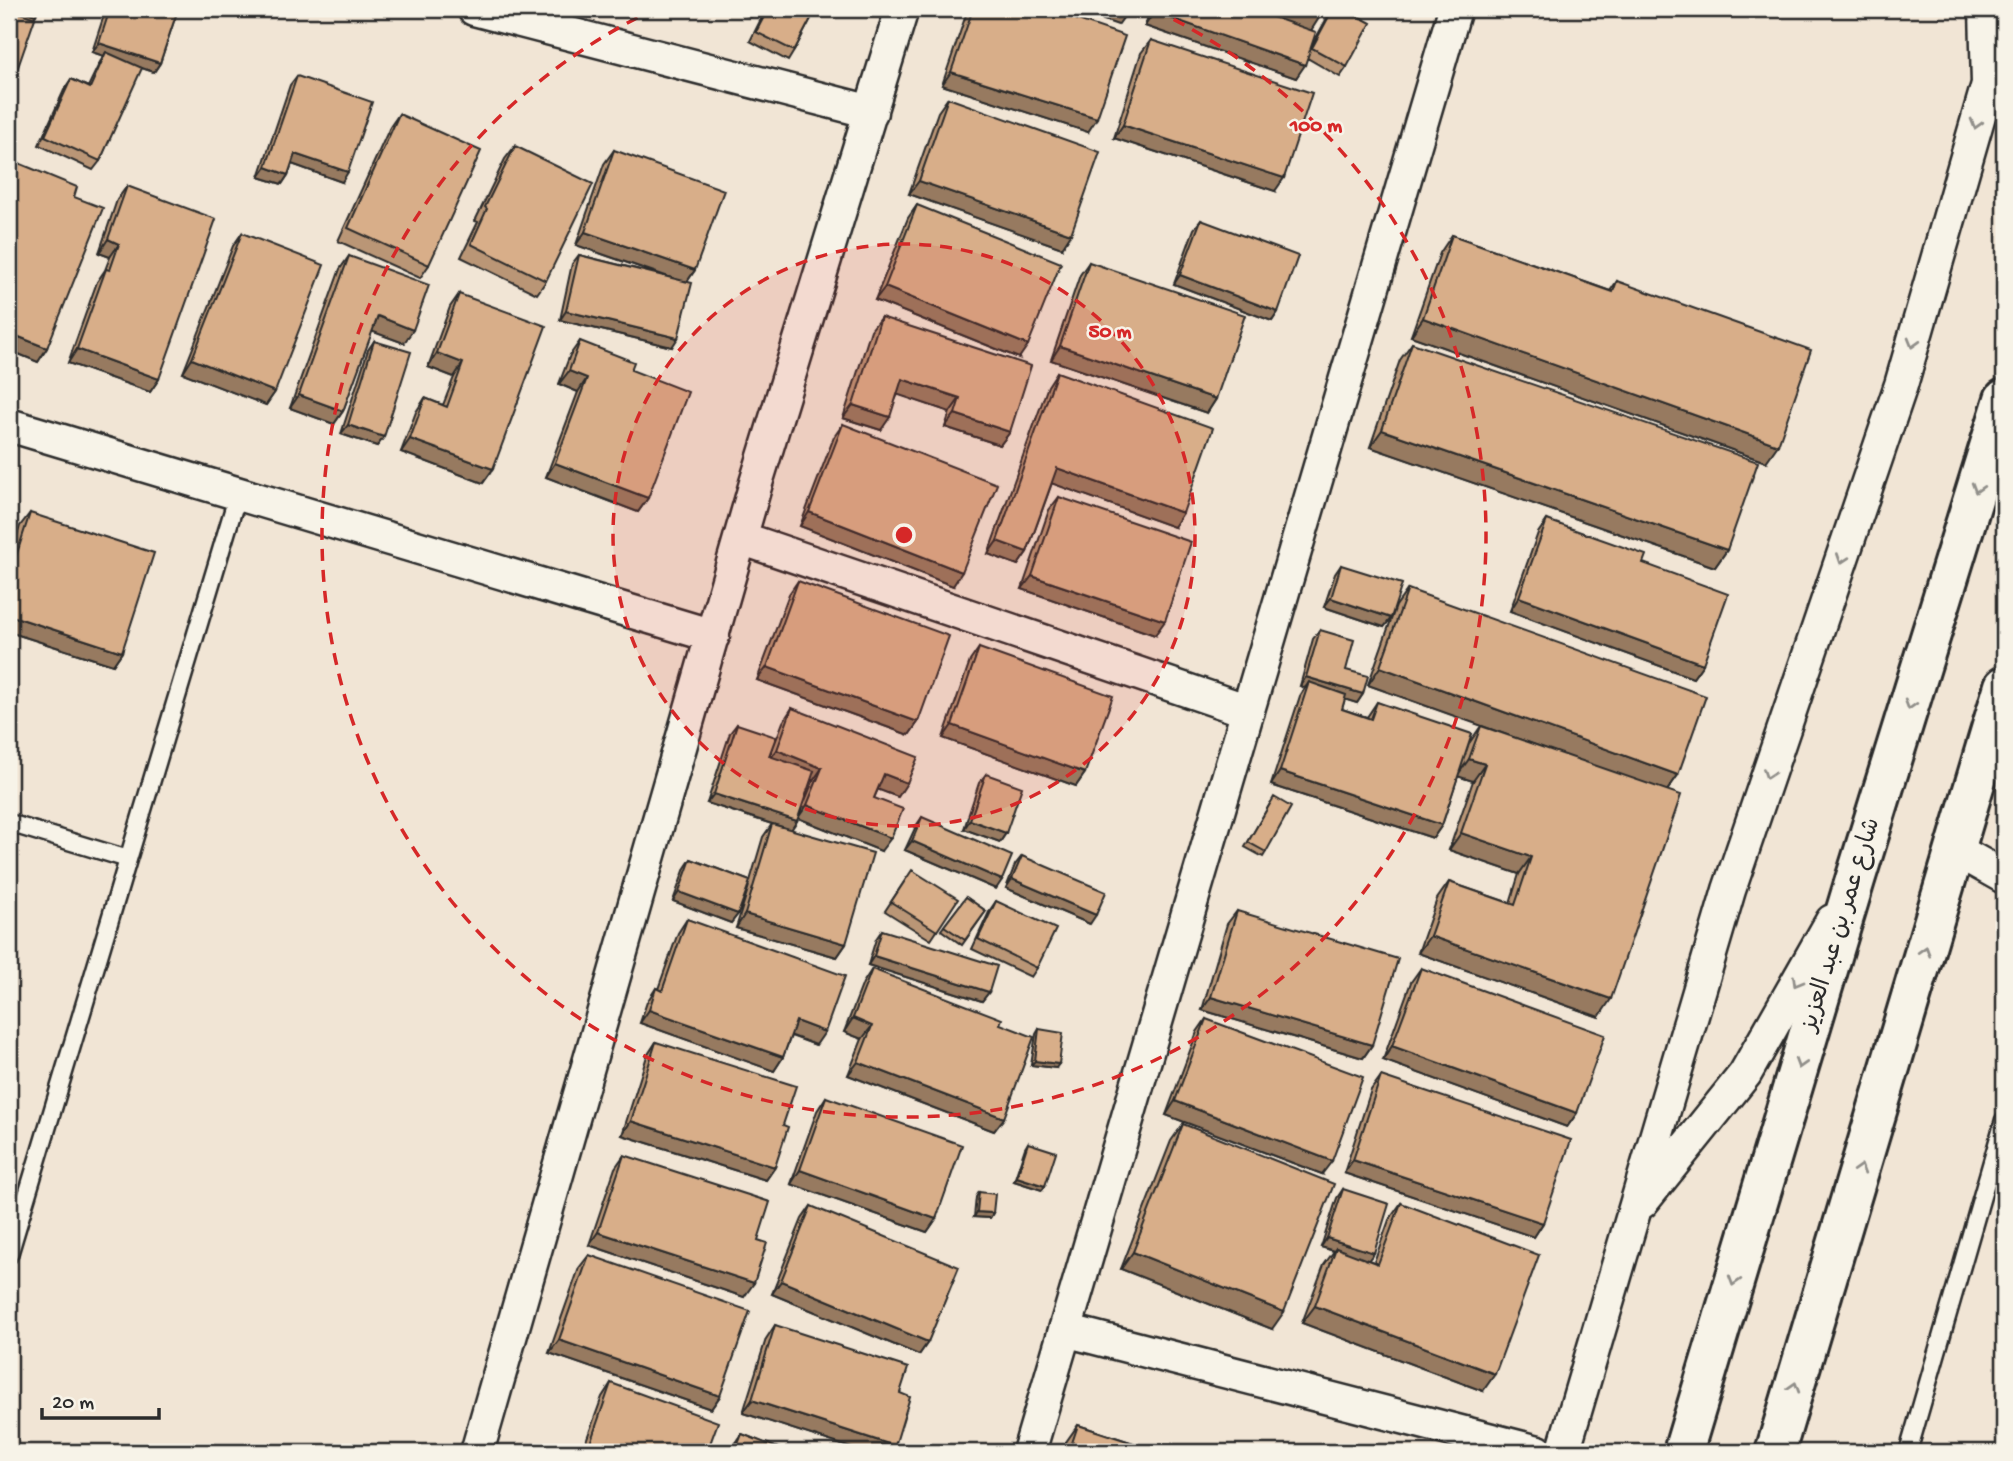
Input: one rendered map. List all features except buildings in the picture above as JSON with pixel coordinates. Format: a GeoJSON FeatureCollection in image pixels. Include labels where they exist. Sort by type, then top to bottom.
{"type":"FeatureCollection","features":[{"type":"Feature","properties":{"kind":"main road","name":"شارع عمر بن عبد العزيز"},"geometry":{"type":"LineString","coordinates":[[1683,1452],[1855,880],[2004,400]]}},
{"type":"Feature","properties":{"kind":"main road"},"geometry":{"type":"LineString","coordinates":[[1775,1452],[2004,686]]}},
{"type":"Feature","properties":{"kind":"street"},"geometry":{"type":"LineString","coordinates":[[474,9],[871,112]]}},
{"type":"Feature","properties":{"kind":"street"},"geometry":{"type":"LineString","coordinates":[[477,1452],[741,538],[902,9]]}},
{"type":"Feature","properties":{"kind":"street"},"geometry":{"type":"LineString","coordinates":[[1029,1452],[1455,9]]}},
{"type":"Feature","properties":{"kind":"street"},"geometry":{"type":"LineString","coordinates":[[1563,1452],[1729,890],[1905,372],[1988,84],[1986,9]]}},
{"type":"Feature","properties":{"kind":"street"},"geometry":{"type":"LineString","coordinates":[[9,425],[713,636]]}},
{"type":"Feature","properties":{"kind":"street"},"geometry":{"type":"LineString","coordinates":[[741,538],[1248,711]]}},
{"type":"Feature","properties":{"kind":"street"},"geometry":{"type":"LineString","coordinates":[[1956,850],[2004,877]]}},
{"type":"Feature","properties":{"kind":"street"},"geometry":{"type":"LineString","coordinates":[[1634,1212],[1745,1074],[1855,880]]}},
{"type":"Feature","properties":{"kind":"street"},"geometry":{"type":"LineString","coordinates":[[1065,1331],[1538,1452]]}},
{"type":"Feature","properties":{"kind":"lane"},"geometry":{"type":"LineString","coordinates":[[9,1255],[238,494]]}},
{"type":"Feature","properties":{"kind":"lane"},"geometry":{"type":"LineString","coordinates":[[9,823],[128,859]]}},
{"type":"Feature","properties":{"kind":"lane"},"geometry":{"type":"LineString","coordinates":[[1908,1452],[2004,1120]]}}]}
